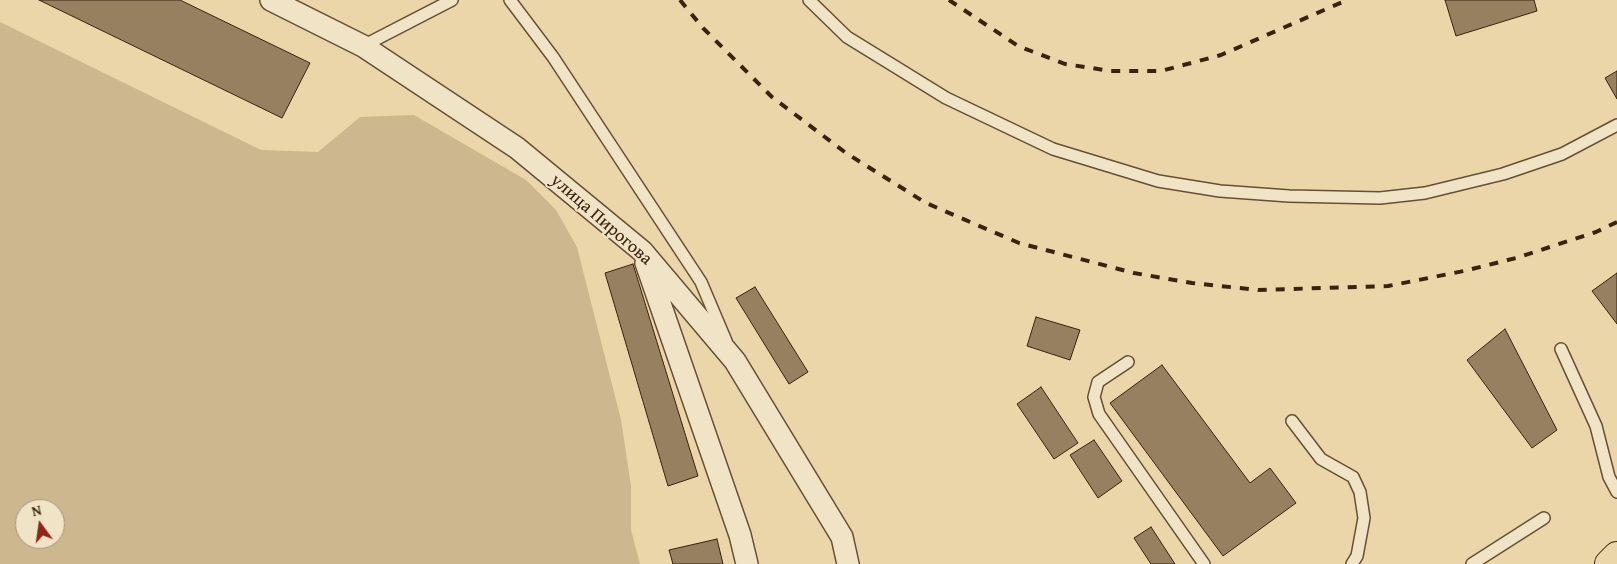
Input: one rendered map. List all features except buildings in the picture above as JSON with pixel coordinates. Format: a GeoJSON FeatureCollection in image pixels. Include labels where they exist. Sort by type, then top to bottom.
{"type":"FeatureCollection","features":[{"type":"Feature","properties":{"kind":"main road"},"geometry":{"type":"LineString","coordinates":[[1608,564],[1617,556]]}},
{"type":"Feature","properties":{"kind":"street","name":"улица Пирогова"},"geometry":{"type":"LineString","coordinates":[[271,0],[363,46],[517,148],[642,251],[735,361],[842,537],[848,564]]}},
{"type":"Feature","properties":{"kind":"street"},"geometry":{"type":"LineString","coordinates":[[642,251],[740,534],[747,564]]}},
{"type":"Feature","properties":{"kind":"lane"},"geometry":{"type":"LineString","coordinates":[[363,46],[452,0]]}},
{"type":"Feature","properties":{"kind":"lane"},"geometry":{"type":"LineString","coordinates":[[510,0],[553,58],[701,282],[735,361]]}},
{"type":"Feature","properties":{"kind":"lane"},"geometry":{"type":"LineString","coordinates":[[809,0],[847,37],[946,98],[1053,149],[1158,181],[1220,191],[1289,196],[1380,198],[1425,193],[1503,174],[1562,154],[1617,125]]}},
{"type":"Feature","properties":{"kind":"lane"},"geometry":{"type":"LineString","coordinates":[[1561,349],[1596,426],[1609,477],[1617,492]]}},
{"type":"Feature","properties":{"kind":"lane"},"geometry":{"type":"LineString","coordinates":[[1128,362],[1098,382],[1094,398],[1099,414],[1204,564]]}},
{"type":"Feature","properties":{"kind":"lane"},"geometry":{"type":"LineString","coordinates":[[1292,421],[1321,459],[1353,477],[1360,492],[1364,518],[1357,556],[1352,564]]}},
{"type":"Feature","properties":{"kind":"lane"},"geometry":{"type":"LineString","coordinates":[[1472,564],[1544,518]]}},
{"type":"Feature","properties":{"kind":"shaded area"},"geometry":{"type":"Polygon","coordinates":[[[0,22],[261,150],[318,152],[360,117],[414,115],[526,180],[556,210],[577,247],[621,420],[631,486],[631,530],[640,564],[0,564],[0,22]]]}},
{"type":"Feature","properties":{"kind":"railway"},"geometry":{"type":"LineString","coordinates":[[680,0],[703,28],[772,97],[846,153],[926,203],[1019,243],[1134,273],[1192,283],[1258,290],[1388,286],[1464,271],[1516,258],[1596,232],[1617,222]]}},
{"type":"Feature","properties":{"kind":"railway"},"geometry":{"type":"LineString","coordinates":[[949,0],[1018,46],[1065,64],[1111,71],[1161,71],[1221,55],[1347,0]]}}]}
